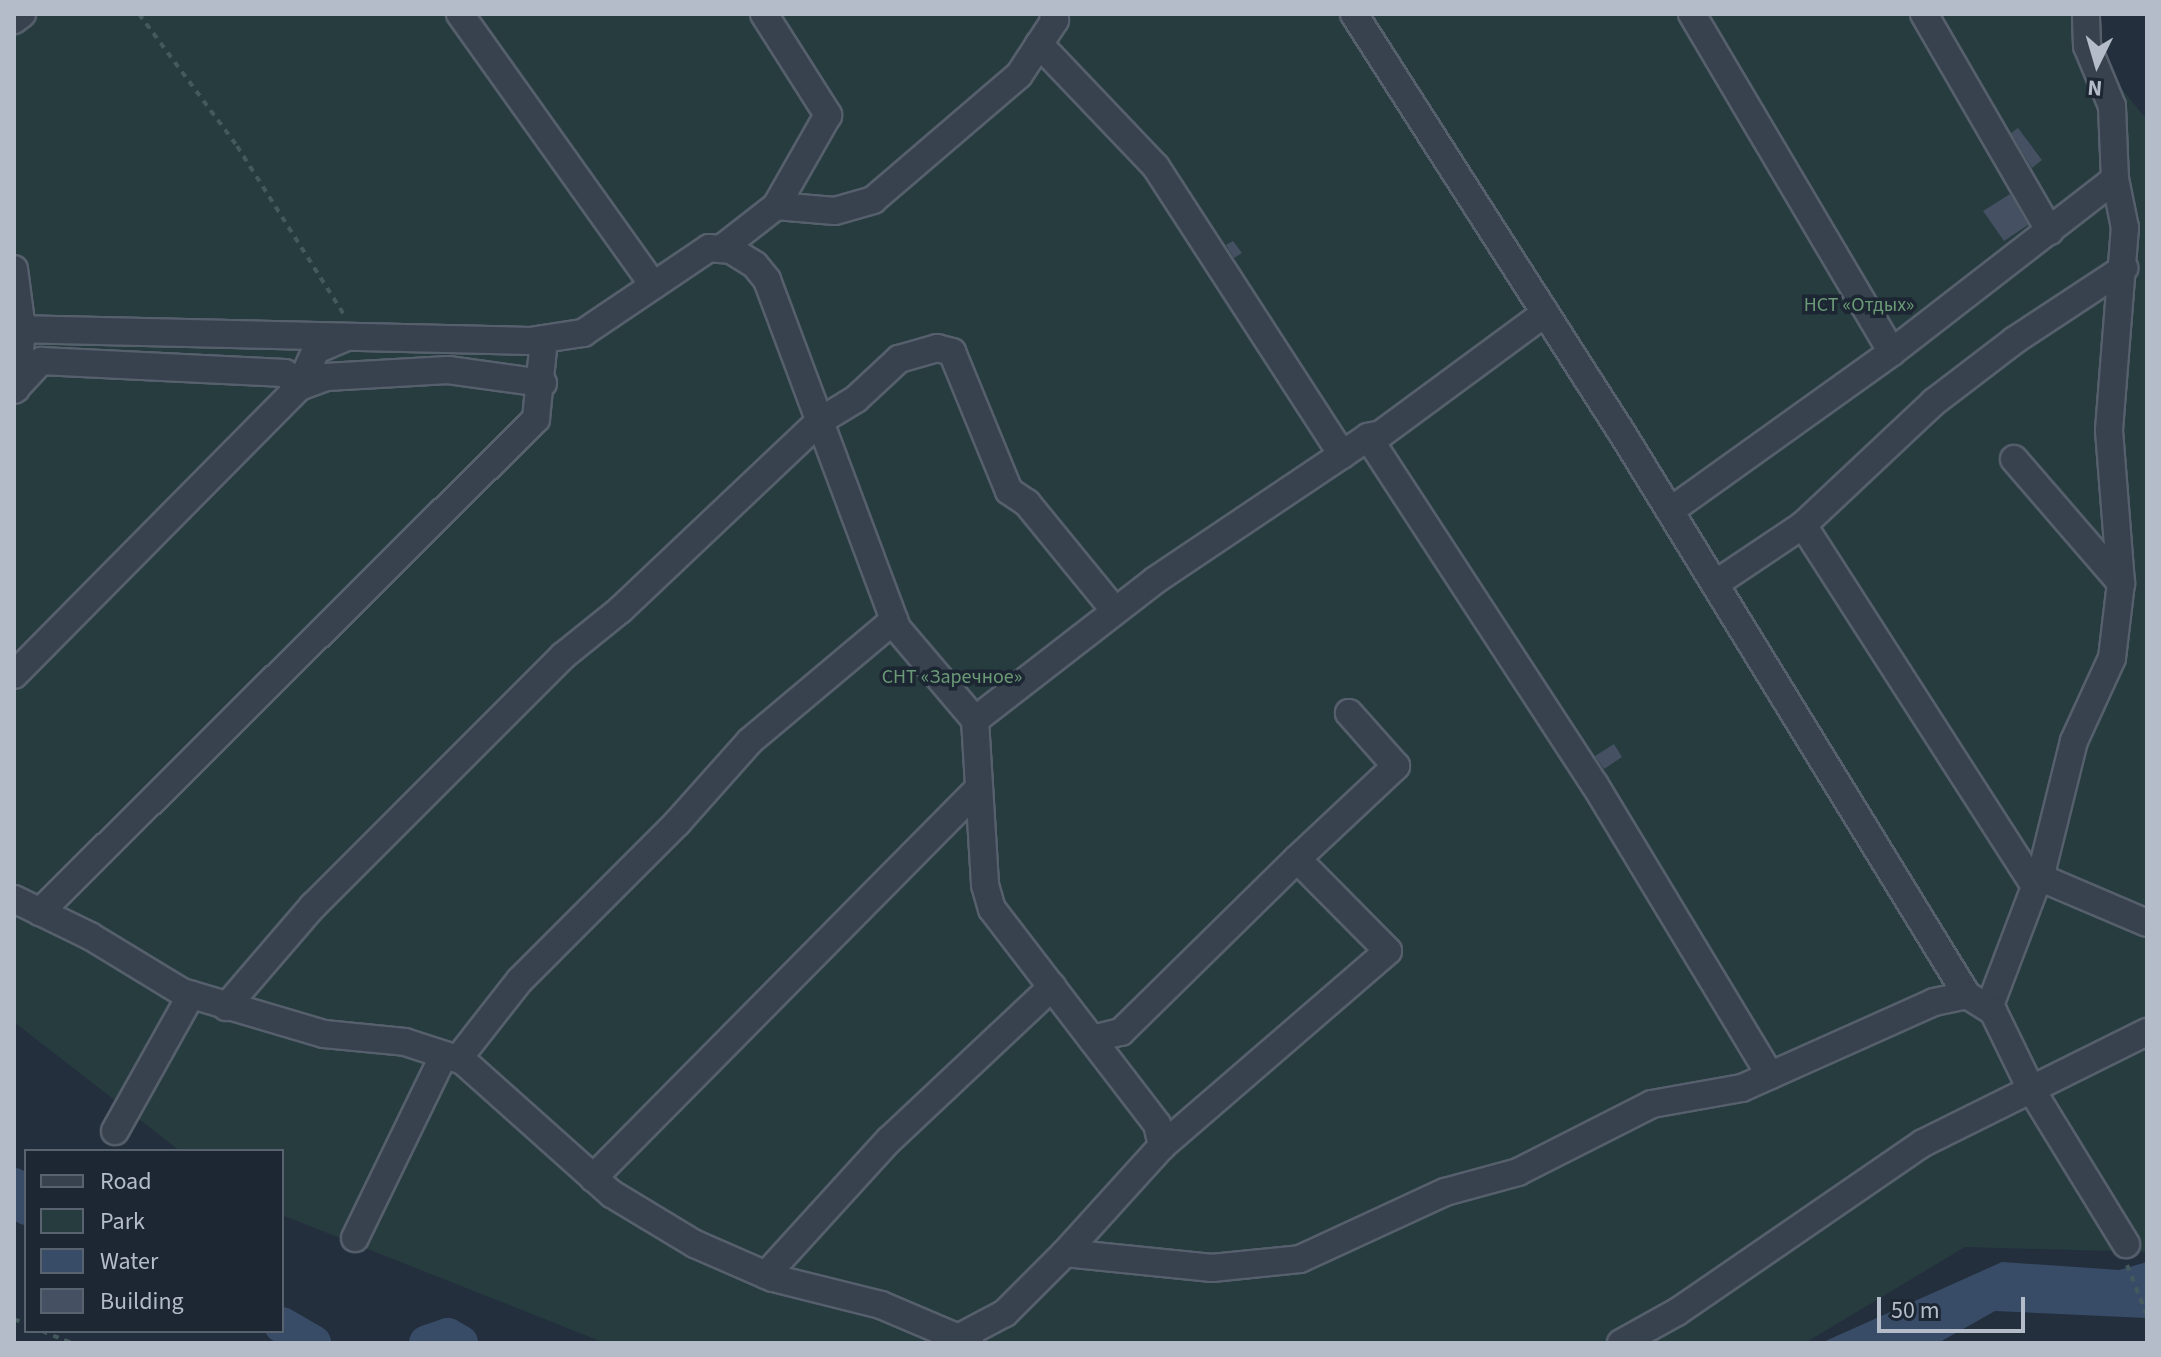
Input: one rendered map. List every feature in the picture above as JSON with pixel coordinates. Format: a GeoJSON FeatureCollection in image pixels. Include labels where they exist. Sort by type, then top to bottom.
{"type":"FeatureCollection","features":[{"type":"Feature","properties":{"kind":"street"},"geometry":{"type":"LineString","coordinates":[[14,20],[22,14]]}},
{"type":"Feature","properties":{"kind":"street"},"geometry":{"type":"LineString","coordinates":[[460,14],[653,285]]}},
{"type":"Feature","properties":{"kind":"street"},"geometry":{"type":"LineString","coordinates":[[721,249],[776,206],[828,115],[764,14]]}},
{"type":"Feature","properties":{"kind":"street"},"geometry":{"type":"LineString","coordinates":[[776,206],[835,211],[873,200],[1019,75],[1055,20],[1053,14]]}},
{"type":"Feature","properties":{"kind":"street"},"geometry":{"type":"LineString","coordinates":[[1354,14],[1978,1002],[2126,1253]]}},
{"type":"Feature","properties":{"kind":"street"},"geometry":{"type":"LineString","coordinates":[[1692,14],[1892,352]]}},
{"type":"Feature","properties":{"kind":"street"},"geometry":{"type":"LineString","coordinates":[[1924,14],[2050,231]]}},
{"type":"Feature","properties":{"kind":"street"},"geometry":{"type":"LineString","coordinates":[[1978,1002],[2037,882],[2074,741],[2112,658],[2121,583],[2109,430],[2125,228],[2115,179],[2112,106],[2087,46],[2086,14]]}},
{"type":"Feature","properties":{"kind":"street"},"geometry":{"type":"LineString","coordinates":[[1039,44],[1156,167],[1342,455]]}},
{"type":"Feature","properties":{"kind":"street"},"geometry":{"type":"LineString","coordinates":[[1670,511],[1892,352],[2115,179]]}},
{"type":"Feature","properties":{"kind":"street"},"geometry":{"type":"LineString","coordinates":[[18,330],[544,339],[583,333],[709,248],[721,249],[755,265],[767,280],[894,620],[937,682],[975,720],[985,885],[992,909],[1157,1124],[1162,1146]]}},
{"type":"Feature","properties":{"kind":"street"},"geometry":{"type":"LineString","coordinates":[[1715,584],[1803,525],[1934,402],[2015,340],[2124,268]]}},
{"type":"Feature","properties":{"kind":"street"},"geometry":{"type":"LineString","coordinates":[[14,269],[18,330],[15,390]]}},
{"type":"Feature","properties":{"kind":"street"},"geometry":{"type":"LineString","coordinates":[[975,720],[1115,611],[1368,437],[1381,434],[1545,313]]}},
{"type":"Feature","properties":{"kind":"street"},"geometry":{"type":"LineString","coordinates":[[14,675],[299,387],[316,350],[352,336]]}},
{"type":"Feature","properties":{"kind":"street"},"geometry":{"type":"LineString","coordinates":[[40,912],[536,419],[543,383],[544,339]]}},
{"type":"Feature","properties":{"kind":"street"},"geometry":{"type":"LineString","coordinates":[[226,1007],[313,906],[563,656],[620,610],[820,421],[856,399],[899,359],[937,348],[952,352],[1009,491],[1027,503],[1115,611]]}},
{"type":"Feature","properties":{"kind":"street"},"geometry":{"type":"LineString","coordinates":[[15,390],[41,361],[285,373],[299,387]]}},
{"type":"Feature","properties":{"kind":"street"},"geometry":{"type":"LineString","coordinates":[[299,387],[326,377],[448,370],[543,383]]}},
{"type":"Feature","properties":{"kind":"street"},"geometry":{"type":"LineString","coordinates":[[1368,437],[1595,785],[1770,1075]]}},
{"type":"Feature","properties":{"kind":"street"},"geometry":{"type":"LineString","coordinates":[[2014,459],[2121,583]]}},
{"type":"Feature","properties":{"kind":"street"},"geometry":{"type":"LineString","coordinates":[[1803,525],[2037,882],[2147,923]]}},
{"type":"Feature","properties":{"kind":"street"},"geometry":{"type":"LineString","coordinates":[[355,1238],[451,1057],[520,980],[677,823],[750,741],[894,620]]}},
{"type":"Feature","properties":{"kind":"street"},"geometry":{"type":"LineString","coordinates":[[1092,1039],[1121,1032],[1396,766],[1349,713]]}},
{"type":"Feature","properties":{"kind":"street"},"geometry":{"type":"LineString","coordinates":[[593,1178],[979,788]]}},
{"type":"Feature","properties":{"kind":"street"},"geometry":{"type":"LineString","coordinates":[[14,899],[191,995],[324,1034],[405,1042],[451,1057],[593,1178],[695,1244],[766,1275],[881,1305],[964,1340],[1005,1313],[1065,1253],[1162,1146],[1388,951],[1297,859]]}},
{"type":"Feature","properties":{"kind":"street"},"geometry":{"type":"LineString","coordinates":[[766,1275],[889,1140],[1052,987]]}},
{"type":"Feature","properties":{"kind":"street"},"geometry":{"type":"LineString","coordinates":[[115,1131],[191,995]]}},
{"type":"Feature","properties":{"kind":"street"},"geometry":{"type":"LineString","coordinates":[[1065,1253],[1212,1268],[1300,1259],[1445,1192],[1518,1172],[1652,1104],[1742,1088],[1934,1002],[1978,1002]]}},
{"type":"Feature","properties":{"kind":"street"},"geometry":{"type":"LineString","coordinates":[[1621,1343],[1677,1312],[1923,1143],[2147,1032]]}},
{"type":"Feature","properties":{"kind":"path"},"geometry":{"type":"LineString","coordinates":[[139,14],[237,146],[352,336]]}},
{"type":"Feature","properties":{"kind":"path"},"geometry":{"type":"LineString","coordinates":[[2126,1253],[2147,1315]]}},
{"type":"Feature","properties":{"kind":"path"},"geometry":{"type":"LineString","coordinates":[[47,1333],[71,1343]]}},
{"type":"Feature","properties":{"kind":"green space","name":"СНТ «Заречное»"},"geometry":{"type":"Polygon","coordinates":[[[32,14],[2086,14],[2087,46],[2147,120],[2147,1252],[1965,1247],[1805,1343],[605,1343],[284,1216],[284,1149],[177,1149],[14,1022],[14,30],[32,14]]]}},
{"type":"Feature","properties":{"kind":"water"},"geometry":{"type":"Polygon","coordinates":[[[2002,1262],[2119,1270],[2147,1262],[2147,1318],[1995,1311],[1938,1343],[1821,1343],[2002,1262]]]}},
{"type":"Feature","properties":{"kind":"building"},"geometry":{"type":"Polygon","coordinates":[[[2018,128],[2042,160],[2032,168],[2011,133],[2018,128]]]}},
{"type":"Feature","properties":{"kind":"building"},"geometry":{"type":"Polygon","coordinates":[[[2010,194],[2028,225],[2004,241],[1983,211],[2010,194]]]}},
{"type":"Feature","properties":{"kind":"building"},"geometry":{"type":"Polygon","coordinates":[[[1233,241],[1242,253],[1234,258],[1226,245],[1233,241]]]}},
{"type":"Feature","properties":{"kind":"building"},"geometry":{"type":"Polygon","coordinates":[[[1614,744],[1622,757],[1604,769],[1595,756],[1614,744]]]}},
{"type":"Feature","properties":{"kind":"waterway"},"geometry":{"type":"LineString","coordinates":[[14,1186],[24,1204]]}},
{"type":"Feature","properties":{"kind":"waterway"},"geometry":{"type":"LineString","coordinates":[[284,1326],[313,1343]]}},
{"type":"Feature","properties":{"kind":"waterway"},"geometry":{"type":"LineString","coordinates":[[427,1343],[448,1336],[460,1343]]}},
{"type":"Feature","properties":{"kind":"park label","name":"НСТ «Отдых»"},"geometry":{"type":"Point","coordinates":[1859,305]}}]}
